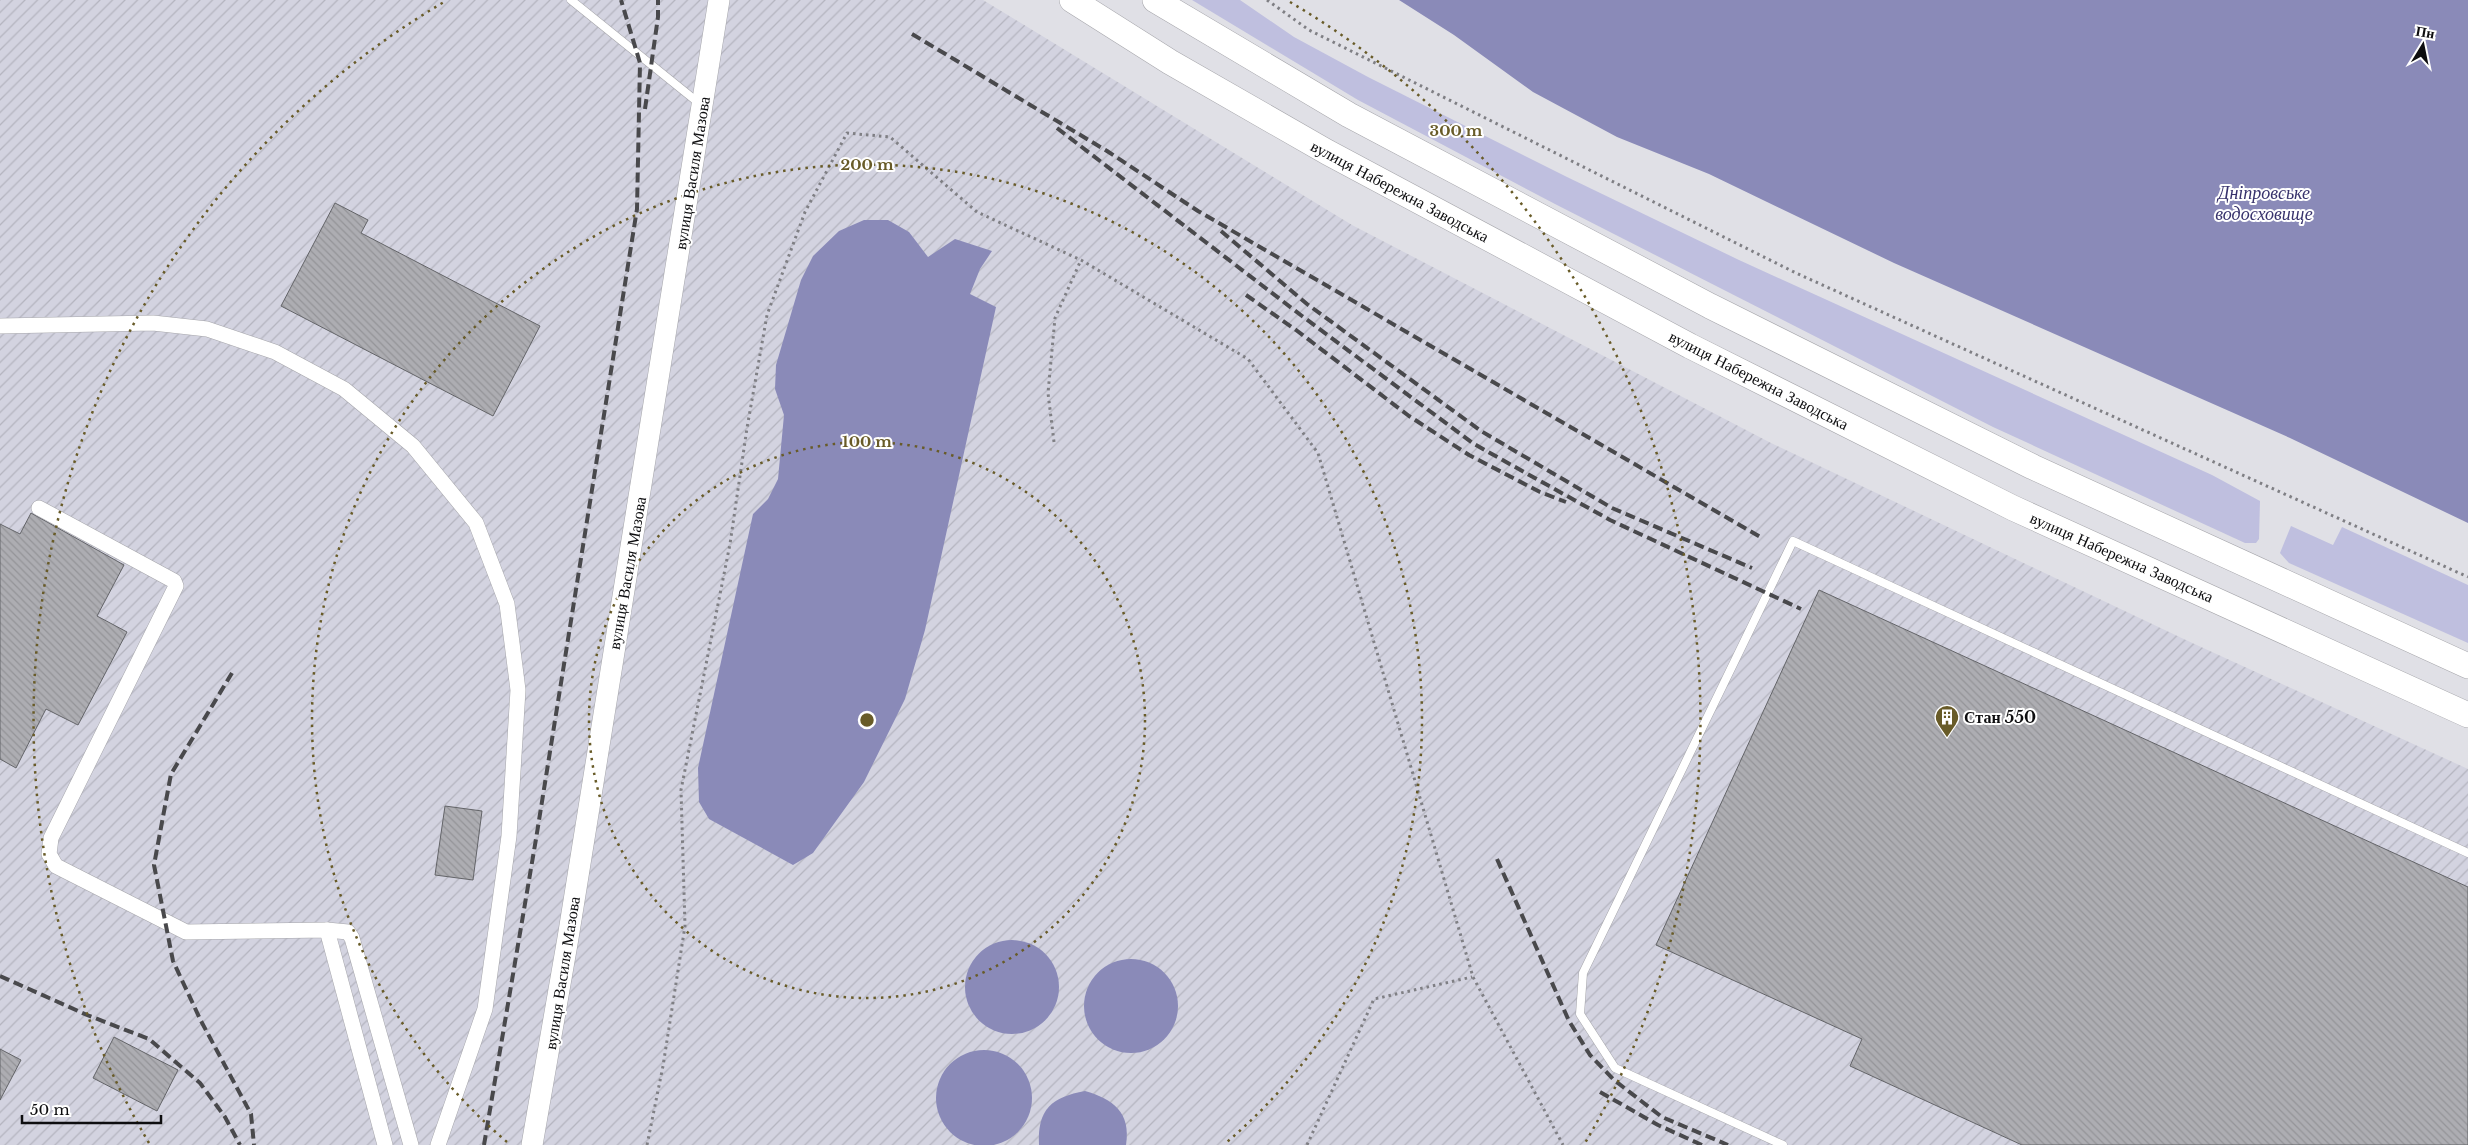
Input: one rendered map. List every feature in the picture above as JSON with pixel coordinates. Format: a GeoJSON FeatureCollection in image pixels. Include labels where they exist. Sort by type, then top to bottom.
{"type":"FeatureCollection","features":[{"type":"Feature","properties":{"kind":"main road","name":"вулиця Набережна Заводська"},"geometry":{"type":"LineString","coordinates":[[1072,0],[1170,62],[1327,152],[1690,346],[2013,508],[2468,715]]}},
{"type":"Feature","properties":{"kind":"main road"},"geometry":{"type":"LineString","coordinates":[[1155,0],[1349,115],[1710,306],[2033,468],[2468,666]]}},
{"type":"Feature","properties":{"kind":"street","name":"вулиця Василя Мазова"},"geometry":{"type":"LineString","coordinates":[[532,1145],[568,938],[719,0]]}},
{"type":"Feature","properties":{"kind":"street"},"geometry":{"type":"LineString","coordinates":[[0,326],[153,323],[207,329],[275,352],[344,389],[413,446],[476,523],[507,604],[518,690],[509,836],[484,1009],[438,1145]]}},
{"type":"Feature","properties":{"kind":"street"},"geometry":{"type":"LineString","coordinates":[[40,508],[174,581],[176,586],[51,838],[49,854],[56,866],[186,932],[327,930],[348,932],[352,938],[411,1145]]}},
{"type":"Feature","properties":{"kind":"street"},"geometry":{"type":"LineString","coordinates":[[327,930],[385,1145]]}},
{"type":"Feature","properties":{"kind":"lane"},"geometry":{"type":"LineString","coordinates":[[571,0],[702,106]]}},
{"type":"Feature","properties":{"kind":"lane"},"geometry":{"type":"LineString","coordinates":[[1782,1145],[1615,1068],[1580,1014],[1583,973],[1793,541],[2468,853]]}},
{"type":"Feature","properties":{"kind":"path"},"geometry":{"type":"LineString","coordinates":[[1267,0],[1308,30],[1796,273],[2468,577]]}},
{"type":"Feature","properties":{"kind":"path"},"geometry":{"type":"LineString","coordinates":[[647,1145],[663,1066],[685,926],[681,790],[728,554],[747,428],[767,315],[804,212],[847,133],[890,137],[977,212],[1081,260],[1248,360],[1318,453],[1473,976],[1563,1145]]}},
{"type":"Feature","properties":{"kind":"path"},"geometry":{"type":"LineString","coordinates":[[1054,442],[1048,394],[1056,318],[1081,260]]}},
{"type":"Feature","properties":{"kind":"path"},"geometry":{"type":"LineString","coordinates":[[1307,1145],[1374,999],[1473,976]]}},
{"type":"Feature","properties":{"kind":"shaded area"},"geometry":{"type":"Polygon","coordinates":[[[0,0],[983,0],[1352,225],[1771,443],[2188,641],[2468,769],[2468,1145],[0,1145],[0,0]]]}},
{"type":"Feature","properties":{"kind":"shaded area"},"geometry":{"type":"Polygon","coordinates":[[[1192,0],[1240,0],[1294,37],[1368,77],[1567,177],[1739,260],[2212,475],[2260,501],[2259,539],[2256,543],[2245,543],[1993,427],[1555,204],[1358,100],[1192,0]]]}},
{"type":"Feature","properties":{"kind":"shaded area"},"geometry":{"type":"Polygon","coordinates":[[[2291,526],[2333,545],[2342,527],[2468,585],[2468,643],[2289,563],[2280,553],[2291,526]]]}},
{"type":"Feature","properties":{"kind":"water","name":"Дніпровське водосховище"},"geometry":{"type":"Polygon","coordinates":[[[1399,0],[2468,0],[2468,523],[2290,438],[1894,263],[1709,174],[1617,137],[1533,92],[1454,35],[1399,0]]]}},
{"type":"Feature","properties":{"kind":"water"},"geometry":{"type":"Polygon","coordinates":[[[864,220],[888,220],[909,232],[928,257],[955,239],[992,251],[980,269],[970,294],[996,307],[925,630],[905,699],[864,782],[813,853],[793,865],[709,819],[699,802],[698,768],[753,514],[768,499],[778,479],[784,415],[775,389],[776,365],[801,280],[813,256],[839,231],[864,220]]]}},
{"type":"Feature","properties":{"kind":"water"},"geometry":{"type":"Polygon","coordinates":[[[1012,940],[1030,943],[1046,953],[1056,969],[1059,987],[1056,1005],[1046,1021],[1030,1031],[1012,1034],[994,1031],[978,1021],[968,1005],[965,987],[968,969],[978,953],[994,943],[1012,940]]]}},
{"type":"Feature","properties":{"kind":"water"},"geometry":{"type":"Polygon","coordinates":[[[1131,959],[1149,962],[1164,973],[1175,988],[1178,1006],[1175,1024],[1164,1039],[1149,1050],[1131,1053],[1113,1050],[1098,1039],[1087,1024],[1084,1006],[1087,988],[1098,973],[1113,962],[1131,959]]]}},
{"type":"Feature","properties":{"kind":"water"},"geometry":{"type":"Polygon","coordinates":[[[984,1050],[1002,1054],[1018,1064],[1028,1080],[1032,1098],[1028,1116],[1018,1132],[1002,1142],[984,1146],[966,1142],[950,1132],[940,1116],[936,1098],[940,1080],[950,1064],[966,1054],[984,1050]]]}},
{"type":"Feature","properties":{"kind":"water"},"geometry":{"type":"Polygon","coordinates":[[[1085,1091],[1104,1098],[1118,1109],[1126,1124],[1126,1145],[1039,1145],[1041,1122],[1049,1107],[1055,1101],[1064,1097],[1085,1091]]]}},
{"type":"Feature","properties":{"kind":"building"},"geometry":{"type":"Polygon","coordinates":[[[335,203],[368,220],[361,233],[540,326],[493,416],[281,306],[335,203]]]}},
{"type":"Feature","properties":{"kind":"building"},"geometry":{"type":"Polygon","coordinates":[[[31,513],[124,565],[97,616],[127,632],[78,725],[46,709],[16,768],[0,759],[0,524],[20,534],[31,513]]]}},
{"type":"Feature","properties":{"kind":"building","name":"Стан 550"},"geometry":{"type":"Polygon","coordinates":[[[1819,590],[2468,887],[2468,1145],[2022,1145],[1850,1066],[1862,1039],[1656,945],[1819,590]]]}},
{"type":"Feature","properties":{"kind":"building"},"geometry":{"type":"Polygon","coordinates":[[[445,806],[482,811],[473,880],[435,875],[445,806]]]}},
{"type":"Feature","properties":{"kind":"building"},"geometry":{"type":"Polygon","coordinates":[[[114,1037],[178,1070],[157,1111],[93,1078],[114,1037]]]}},
{"type":"Feature","properties":{"kind":"building"},"geometry":{"type":"Polygon","coordinates":[[[0,1049],[21,1060],[0,1100],[0,1049]]]}},
{"type":"Feature","properties":{"kind":"railway"},"geometry":{"type":"LineString","coordinates":[[484,1145],[536,839],[637,209],[640,63],[621,0]]}},
{"type":"Feature","properties":{"kind":"railway"},"geometry":{"type":"LineString","coordinates":[[645,109],[658,17],[658,0]]}},
{"type":"Feature","properties":{"kind":"railway"},"geometry":{"type":"LineString","coordinates":[[912,34],[1107,151],[1198,211],[1762,538]]}},
{"type":"Feature","properties":{"kind":"railway"},"geometry":{"type":"LineString","coordinates":[[1057,128],[1302,316],[1474,444],[1610,520],[1801,609]]}},
{"type":"Feature","properties":{"kind":"railway"},"geometry":{"type":"LineString","coordinates":[[1221,231],[1307,304],[1481,431],[1612,508],[1752,568]]}},
{"type":"Feature","properties":{"kind":"railway"},"geometry":{"type":"LineString","coordinates":[[1246,295],[1296,330],[1409,416],[1469,455],[1540,492],[1566,502]]}},
{"type":"Feature","properties":{"kind":"railway"},"geometry":{"type":"LineString","coordinates":[[232,673],[171,774],[154,865],[173,961],[201,1021],[251,1114],[254,1145]]}},
{"type":"Feature","properties":{"kind":"railway"},"geometry":{"type":"LineString","coordinates":[[1497,859],[1569,1021],[1590,1055],[1614,1080],[1662,1117],[1728,1145]]}},
{"type":"Feature","properties":{"kind":"railway"},"geometry":{"type":"LineString","coordinates":[[0,976],[87,1015],[149,1039],[200,1083],[225,1117],[240,1145]]}},
{"type":"Feature","properties":{"kind":"railway"},"geometry":{"type":"LineString","coordinates":[[1600,1092],[1658,1125],[1702,1145]]}},
{"type":"Feature","properties":{"kind":"place","name":"Стан 550"},"geometry":{"type":"Point","coordinates":[1947,738]}}]}
